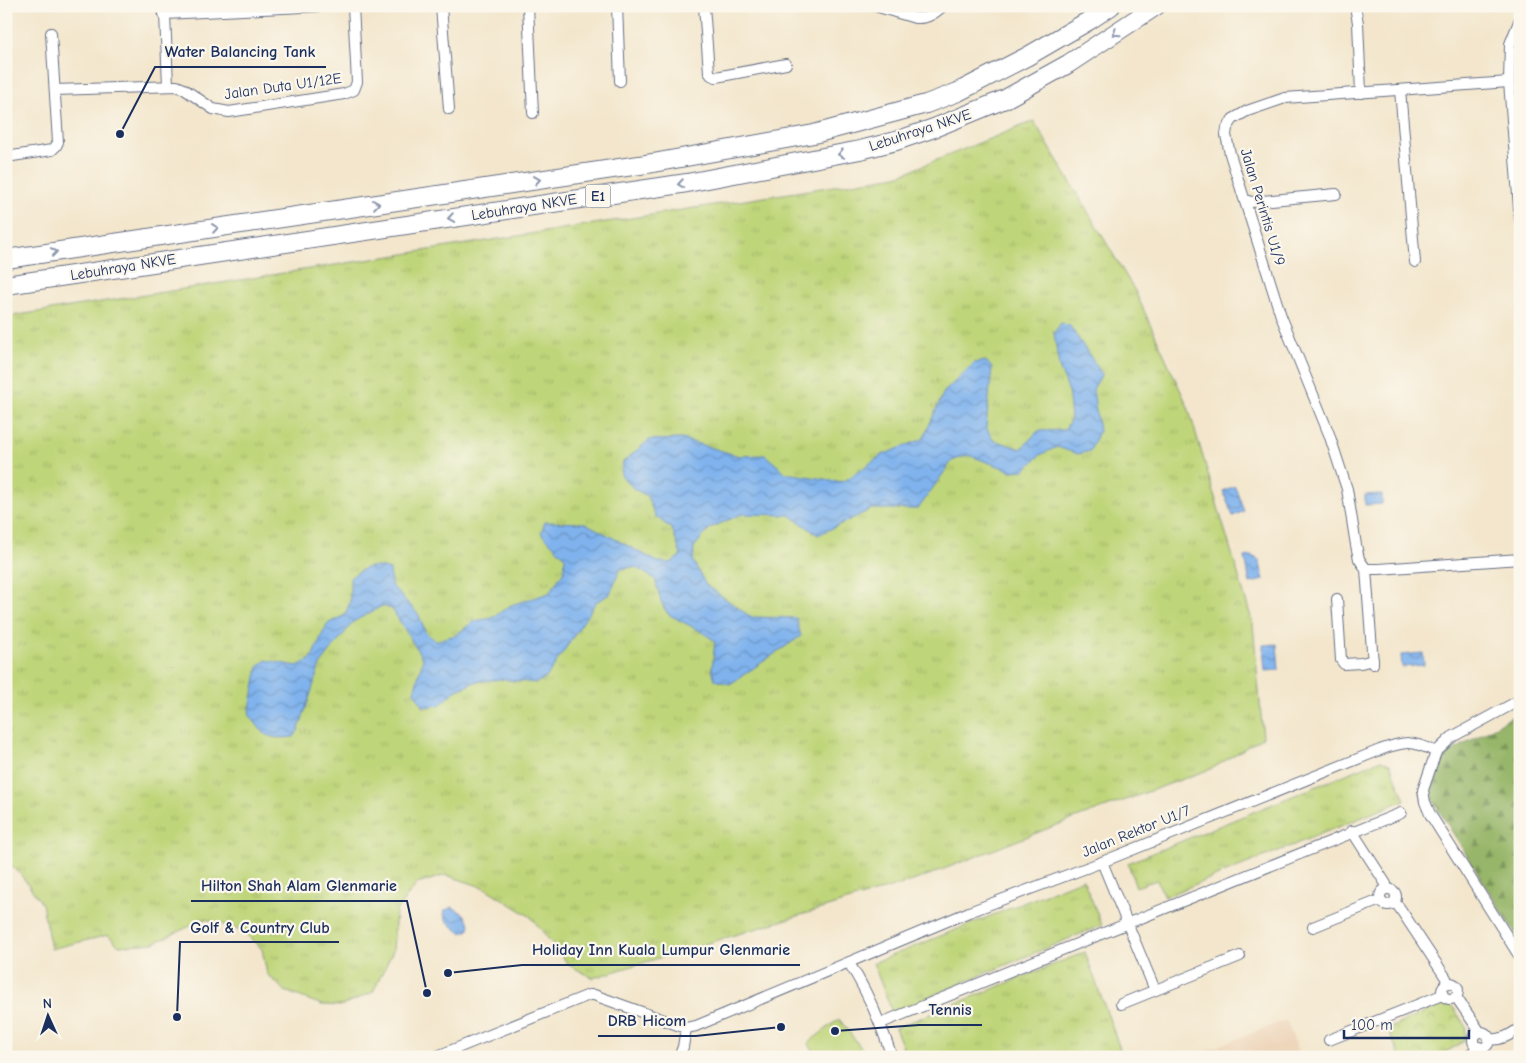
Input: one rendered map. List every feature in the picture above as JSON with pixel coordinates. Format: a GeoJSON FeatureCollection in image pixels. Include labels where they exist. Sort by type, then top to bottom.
{"type":"FeatureCollection","features":[{"type":"Feature","properties":{"kind":"highway","name":"Lebuhraya NKVE"},"geometry":{"type":"LineString","coordinates":[[6,259],[653,163],[814,134],[926,104],[958,92],[1028,56],[1090,20],[1110,6]]}},
{"type":"Feature","properties":{"kind":"highway","name":"Lebuhraya NKVE"},"geometry":{"type":"LineString","coordinates":[[6,285],[687,183],[860,150],[896,141],[934,128],[1005,99],[1068,64],[1156,6]]}},
{"type":"Feature","properties":{"kind":"street"},"geometry":{"type":"LineString","coordinates":[[55,90],[168,85],[165,10],[323,6]]}},
{"type":"Feature","properties":{"kind":"street","name":"Jalan Duta U1/12E"},"geometry":{"type":"LineString","coordinates":[[168,85],[184,89],[213,109],[229,112],[344,94],[354,90],[357,82],[353,6]]}},
{"type":"Feature","properties":{"kind":"street"},"geometry":{"type":"LineString","coordinates":[[441,6],[449,109]]}},
{"type":"Feature","properties":{"kind":"street"},"geometry":{"type":"LineString","coordinates":[[528,6],[533,113]]}},
{"type":"Feature","properties":{"kind":"street"},"geometry":{"type":"LineString","coordinates":[[617,6],[620,81]]}},
{"type":"Feature","properties":{"kind":"street"},"geometry":{"type":"LineString","coordinates":[[704,6],[710,75],[716,77],[786,64]]}},
{"type":"Feature","properties":{"kind":"street"},"geometry":{"type":"LineString","coordinates":[[875,6],[915,18],[943,6]]}},
{"type":"Feature","properties":{"kind":"street"},"geometry":{"type":"LineString","coordinates":[[1355,6],[1358,23],[1361,93]]}},
{"type":"Feature","properties":{"kind":"street"},"geometry":{"type":"LineString","coordinates":[[1520,19],[1510,44],[1508,82],[1517,150],[1520,221]]}},
{"type":"Feature","properties":{"kind":"street"},"geometry":{"type":"LineString","coordinates":[[6,157],[52,150],[58,142],[51,33]]}},
{"type":"Feature","properties":{"kind":"street","name":"Jalan Perintis U1/9"},"geometry":{"type":"LineString","coordinates":[[1337,600],[1341,660],[1344,664],[1373,662],[1366,569],[1359,559],[1347,489],[1329,434],[1281,316],[1245,200],[1226,135],[1226,128],[1233,119],[1247,111],[1285,98],[1508,82]]}},
{"type":"Feature","properties":{"kind":"street"},"geometry":{"type":"LineString","coordinates":[[1400,90],[1415,262]]}},
{"type":"Feature","properties":{"kind":"street"},"geometry":{"type":"LineString","coordinates":[[1245,200],[1251,202],[1336,194]]}},
{"type":"Feature","properties":{"kind":"street"},"geometry":{"type":"LineString","coordinates":[[1366,569],[1520,559]]}},
{"type":"Feature","properties":{"kind":"street"},"geometry":{"type":"LineString","coordinates":[[1520,700],[1452,737],[1436,752],[1423,790],[1430,814],[1520,957]]}},
{"type":"Feature","properties":{"kind":"street","name":"Jalan Rektor U1/7"},"geometry":{"type":"LineString","coordinates":[[686,1028],[696,1026],[969,912],[1102,862],[1380,750],[1401,743],[1423,746],[1436,752]]}},
{"type":"Feature","properties":{"kind":"street"},"geometry":{"type":"LineString","coordinates":[[881,1023],[1352,831],[1401,813]]}},
{"type":"Feature","properties":{"kind":"street"},"geometry":{"type":"LineString","coordinates":[[1352,831],[1386,884],[1386,888]]}},
{"type":"Feature","properties":{"kind":"street"},"geometry":{"type":"LineString","coordinates":[[1102,862],[1155,990]]}},
{"type":"Feature","properties":{"kind":"street"},"geometry":{"type":"LineString","coordinates":[[1380,900],[1380,893],[1386,888]]}},
{"type":"Feature","properties":{"kind":"street"},"geometry":{"type":"LineString","coordinates":[[1386,888],[1391,889],[1395,893],[1396,898],[1394,902]]}},
{"type":"Feature","properties":{"kind":"street"},"geometry":{"type":"LineString","coordinates":[[1380,900],[1386,905],[1394,902]]}},
{"type":"Feature","properties":{"kind":"street"},"geometry":{"type":"LineString","coordinates":[[1313,927],[1380,900]]}},
{"type":"Feature","properties":{"kind":"street"},"geometry":{"type":"LineString","coordinates":[[1394,902],[1441,970],[1447,984]]}},
{"type":"Feature","properties":{"kind":"street"},"geometry":{"type":"LineString","coordinates":[[1121,1004],[1240,956]]}},
{"type":"Feature","properties":{"kind":"street"},"geometry":{"type":"LineString","coordinates":[[849,962],[862,983],[881,1023],[892,1057]]}},
{"type":"Feature","properties":{"kind":"street"},"geometry":{"type":"LineString","coordinates":[[1442,995],[1442,988],[1447,984],[1453,984],[1458,992],[1456,997]]}},
{"type":"Feature","properties":{"kind":"street"},"geometry":{"type":"LineString","coordinates":[[435,1057],[589,995],[594,995],[686,1028],[683,1047],[679,1057]]}},
{"type":"Feature","properties":{"kind":"street"},"geometry":{"type":"LineString","coordinates":[[1442,995],[1448,999],[1456,997]]}},
{"type":"Feature","properties":{"kind":"street"},"geometry":{"type":"LineString","coordinates":[[1329,1040],[1442,995]]}},
{"type":"Feature","properties":{"kind":"street"},"geometry":{"type":"LineString","coordinates":[[1456,997],[1480,1032],[1485,1033],[1489,1039]]}},
{"type":"Feature","properties":{"kind":"street"},"geometry":{"type":"LineString","coordinates":[[1489,1039],[1500,1039],[1520,1028]]}},
{"type":"Feature","properties":{"kind":"street"},"geometry":{"type":"LineString","coordinates":[[1479,1048],[1474,1044],[1473,1039],[1475,1034],[1480,1032]]}},
{"type":"Feature","properties":{"kind":"street"},"geometry":{"type":"LineString","coordinates":[[1468,1057],[1479,1048],[1486,1046],[1489,1039]]}},
{"type":"Feature","properties":{"kind":"shaded area"},"geometry":{"type":"Polygon","coordinates":[[[1286,1020],[1301,1057],[1190,1057],[1286,1020]]]}},
{"type":"Feature","properties":{"kind":"green space"},"geometry":{"type":"Polygon","coordinates":[[[1034,121],[1135,291],[1188,407],[1253,624],[1263,737],[1213,768],[1057,825],[913,881],[593,978],[569,965],[531,917],[485,888],[446,875],[417,884],[396,911],[393,951],[373,992],[341,1006],[322,1005],[285,991],[267,974],[262,949],[241,930],[205,919],[154,943],[119,946],[108,935],[51,949],[42,904],[19,872],[6,863],[6,317],[897,176],[1034,121]]]}},
{"type":"Feature","properties":{"kind":"green space"},"geometry":{"type":"Polygon","coordinates":[[[1520,712],[1520,941],[1430,796],[1444,756],[1520,712]]]}},
{"type":"Feature","properties":{"kind":"green space"},"geometry":{"type":"Polygon","coordinates":[[[1381,760],[1390,764],[1405,800],[1164,897],[1157,880],[1136,887],[1128,863],[1381,760]]]}},
{"type":"Feature","properties":{"kind":"green space"},"geometry":{"type":"Polygon","coordinates":[[[1083,879],[1102,925],[892,1012],[873,963],[1083,879]]]}},
{"type":"Feature","properties":{"kind":"green space"},"geometry":{"type":"Polygon","coordinates":[[[1085,952],[1123,1057],[907,1057],[895,1028],[1085,952]]]}},
{"type":"Feature","properties":{"kind":"green space"},"geometry":{"type":"Polygon","coordinates":[[[1445,1003],[1453,1007],[1466,1027],[1464,1041],[1438,1057],[1400,1057],[1388,1029],[1445,1003]]]}},
{"type":"Feature","properties":{"kind":"green space"},"geometry":{"type":"Polygon","coordinates":[[[839,1019],[868,1057],[818,1057],[808,1043],[839,1019]]]}},
{"type":"Feature","properties":{"kind":"water"},"geometry":{"type":"Polygon","coordinates":[[[1061,323],[1070,326],[1102,374],[1093,389],[1099,431],[1090,451],[1078,454],[1057,447],[1040,455],[1025,470],[1012,471],[968,455],[952,461],[918,509],[872,509],[818,535],[790,515],[742,514],[710,528],[694,547],[693,561],[706,585],[751,617],[796,618],[801,636],[730,684],[715,680],[712,669],[715,641],[668,614],[661,602],[655,579],[635,567],[620,569],[610,594],[596,602],[546,678],[536,683],[500,679],[475,682],[455,691],[440,705],[424,707],[414,692],[423,659],[392,609],[382,606],[353,622],[320,665],[299,729],[294,737],[277,738],[267,735],[249,714],[258,667],[266,660],[297,666],[311,659],[327,624],[345,615],[350,602],[350,578],[369,567],[390,570],[391,585],[419,615],[425,632],[435,641],[456,635],[474,621],[492,618],[511,605],[549,593],[564,571],[565,557],[541,533],[545,522],[585,523],[658,562],[671,563],[681,555],[672,529],[655,516],[647,496],[634,489],[621,475],[623,462],[649,440],[682,439],[739,456],[765,455],[786,473],[843,482],[882,455],[923,439],[944,392],[974,363],[986,361],[992,368],[986,427],[993,440],[1021,449],[1038,431],[1065,430],[1071,418],[1068,389],[1059,367],[1054,333],[1061,323]]]}},
{"type":"Feature","properties":{"kind":"water"},"geometry":{"type":"Polygon","coordinates":[[[1235,486],[1244,511],[1233,516],[1223,491],[1235,486]]]}},
{"type":"Feature","properties":{"kind":"water"},"geometry":{"type":"Polygon","coordinates":[[[1382,494],[1382,504],[1365,505],[1365,495],[1382,494]]]}},
{"type":"Feature","properties":{"kind":"water"},"geometry":{"type":"Polygon","coordinates":[[[1252,556],[1259,560],[1264,580],[1250,583],[1245,557],[1252,556]]]}},
{"type":"Feature","properties":{"kind":"water"},"geometry":{"type":"Polygon","coordinates":[[[1277,644],[1279,670],[1265,671],[1263,645],[1277,644]]]}},
{"type":"Feature","properties":{"kind":"water"},"geometry":{"type":"Polygon","coordinates":[[[1423,653],[1424,665],[1402,667],[1401,655],[1423,653]]]}},
{"type":"Feature","properties":{"kind":"water"},"geometry":{"type":"Polygon","coordinates":[[[452,907],[464,914],[470,925],[468,931],[461,933],[445,918],[444,911],[452,907]]]}},
{"type":"Feature","properties":{"kind":"place","name":"Water Balancing Tank"},"geometry":{"type":"Point","coordinates":[120,134]}},
{"type":"Feature","properties":{"kind":"place","name":"Holiday Inn Kuala Lumpur Glenmarie"},"geometry":{"type":"Point","coordinates":[448,973]}},
{"type":"Feature","properties":{"kind":"place","name":"Hilton Shah Alam Glenmarie"},"geometry":{"type":"Point","coordinates":[427,993]}},
{"type":"Feature","properties":{"kind":"place","name":"Golf & Country Club"},"geometry":{"type":"Point","coordinates":[177,1017]}},
{"type":"Feature","properties":{"kind":"place","name":"DRB Hicom"},"geometry":{"type":"Point","coordinates":[781,1027]}},
{"type":"Feature","properties":{"kind":"place","name":"Tennis"},"geometry":{"type":"Point","coordinates":[835,1031]}}]}
